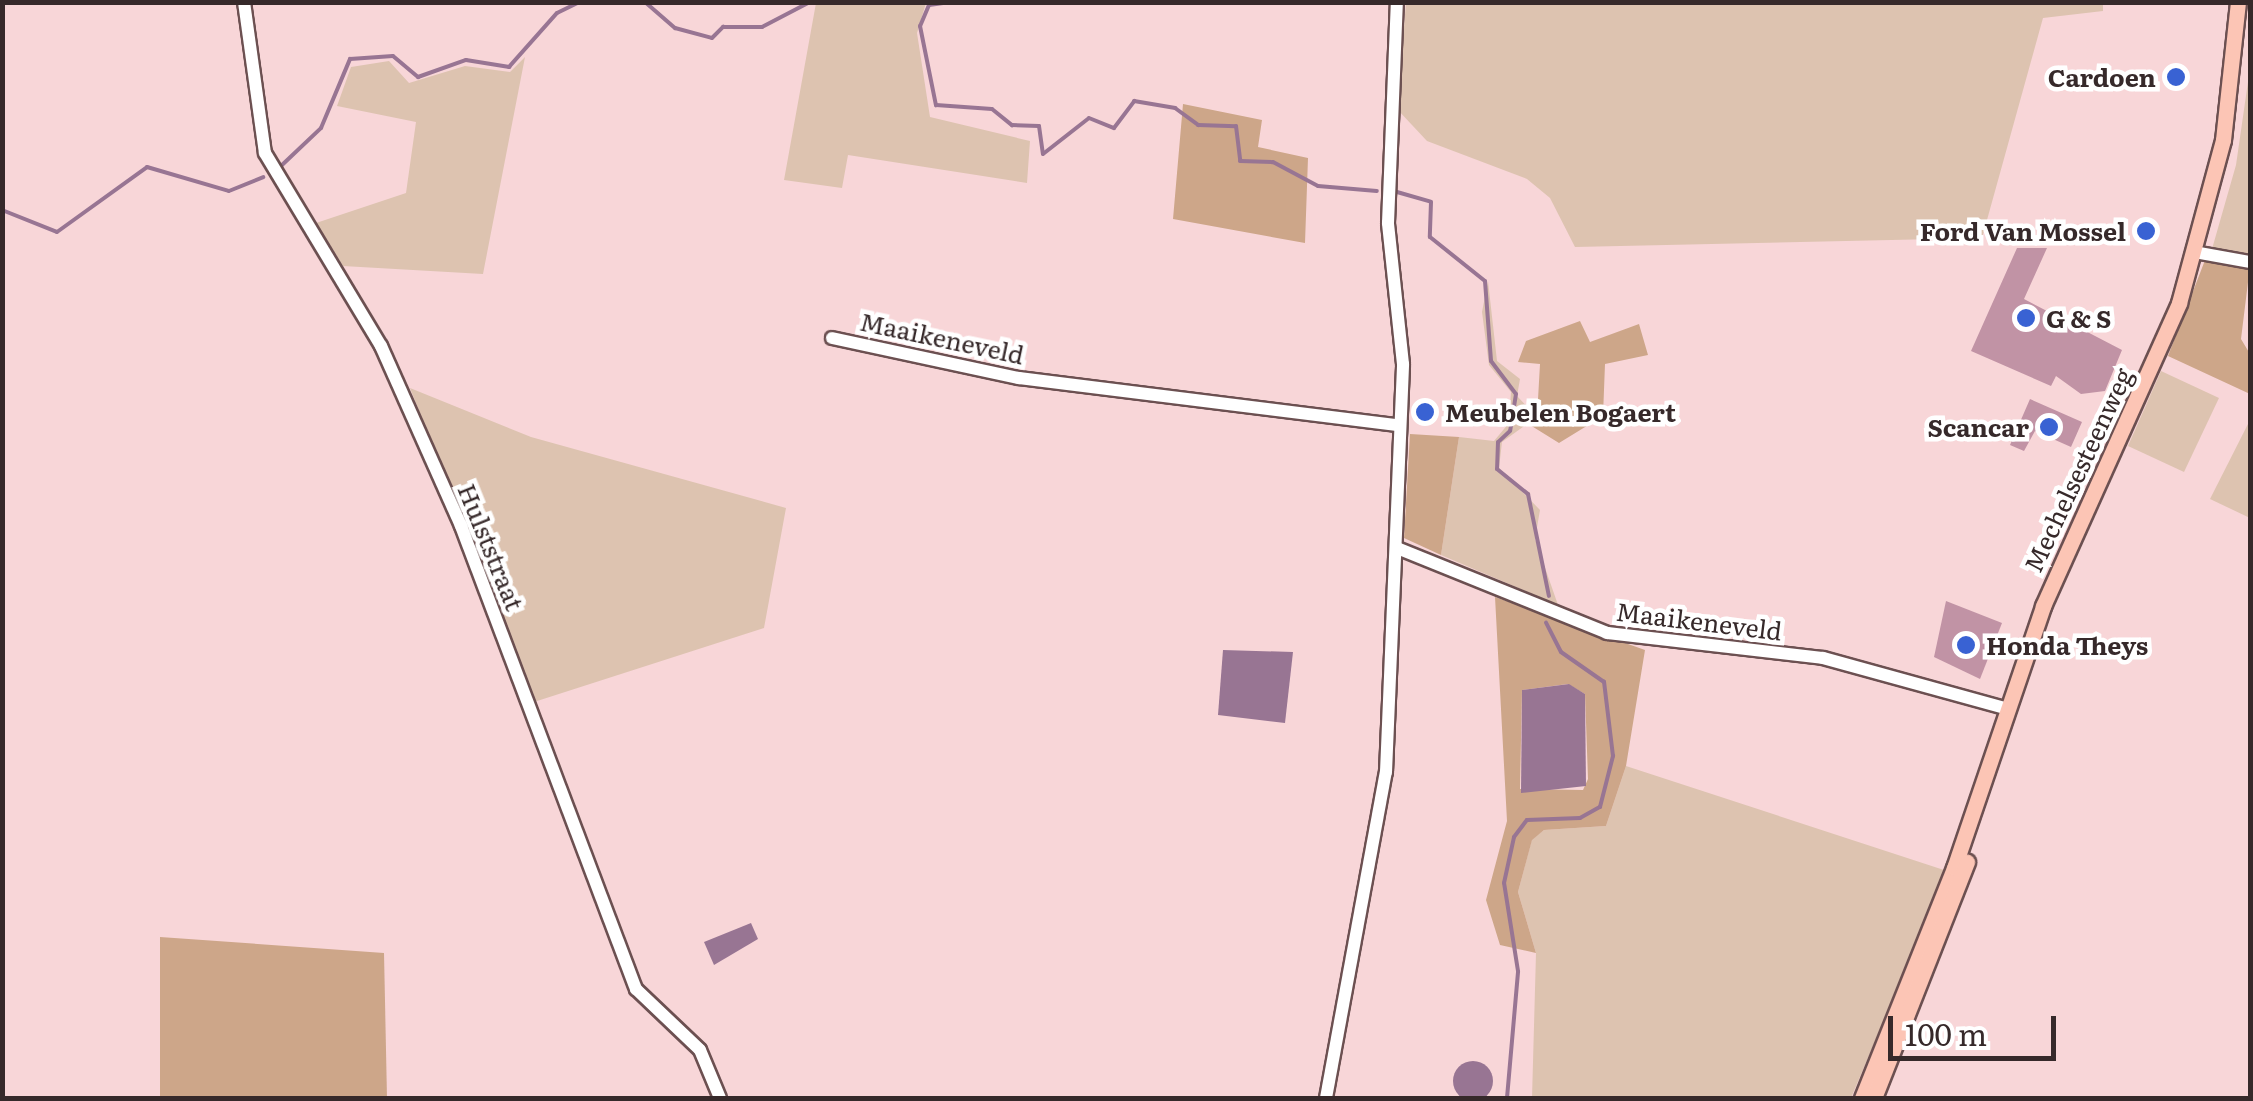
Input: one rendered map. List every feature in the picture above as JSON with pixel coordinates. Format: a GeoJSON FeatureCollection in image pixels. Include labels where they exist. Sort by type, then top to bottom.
{"type":"FeatureCollection","features":[{"type":"Feature","properties":{"kind":"main road","name":"Mechelsesteenweg"},"geometry":{"type":"LineString","coordinates":[[1862,1098],[1954,868],[2005,708],[2156,358],[2194,252],[2222,140],[2238,2]]}},
{"type":"Feature","properties":{"kind":"main road","name":"Mechelsesteenweg"},"geometry":{"type":"LineString","coordinates":[[1874,1098],[1971,852],[2005,708]]}},
{"type":"Feature","properties":{"kind":"street","name":"Hulststraat"},"geometry":{"type":"LineString","coordinates":[[244,2],[265,154],[381,346],[461,526],[636,989],[700,1050],[720,1098]]}},
{"type":"Feature","properties":{"kind":"street"},"geometry":{"type":"LineString","coordinates":[[1326,1098],[1386,772],[1402,332],[1388,205],[1397,2]]}},
{"type":"Feature","properties":{"kind":"street"},"geometry":{"type":"LineString","coordinates":[[2194,252],[2250,262]]}},
{"type":"Feature","properties":{"kind":"street","name":"Maaikeneveld"},"geometry":{"type":"LineString","coordinates":[[832,338],[1019,378],[1399,426]]}},
{"type":"Feature","properties":{"kind":"street","name":"Maaikeneveld"},"geometry":{"type":"LineString","coordinates":[[1397,548],[1607,633],[1824,658],[2005,708]]}},
{"type":"Feature","properties":{"kind":"shaded area"},"geometry":{"type":"Polygon","coordinates":[[[816,3],[926,3],[917,33],[930,117],[1030,141],[1027,183],[848,155],[842,188],[784,180],[816,3]]]}},
{"type":"Feature","properties":{"kind":"shaded area"},"geometry":{"type":"Polygon","coordinates":[[[1406,3],[2103,3],[2103,11],[2043,18],[1982,238],[1575,247],[1550,198],[1527,179],[1427,141],[1397,109],[1406,3]]]}},
{"type":"Feature","properties":{"kind":"shaded area"},"geometry":{"type":"Polygon","coordinates":[[[525,57],[483,274],[343,266],[316,223],[406,193],[416,122],[337,106],[351,67],[389,61],[409,83],[465,66],[510,72],[525,57]]]}},
{"type":"Feature","properties":{"kind":"shaded area"},"geometry":{"type":"Polygon","coordinates":[[[2250,68],[2250,258],[2212,249],[2236,165],[2250,68]]]}},
{"type":"Feature","properties":{"kind":"shaded area"},"geometry":{"type":"Polygon","coordinates":[[[1183,104],[1262,120],[1258,147],[1308,158],[1305,243],[1173,219],[1183,104]]]}},
{"type":"Feature","properties":{"kind":"shaded area"},"geometry":{"type":"Polygon","coordinates":[[[2207,255],[2250,266],[2241,339],[2250,354],[2250,394],[2168,356],[2207,255]]]}},
{"type":"Feature","properties":{"kind":"shaded area"},"geometry":{"type":"Polygon","coordinates":[[[1488,281],[1497,361],[1520,379],[1517,396],[1537,417],[1502,442],[1499,468],[1540,510],[1535,539],[1558,605],[1441,555],[1459,437],[1494,441],[1509,423],[1511,392],[1489,365],[1482,312],[1488,281]]]}},
{"type":"Feature","properties":{"kind":"shaded area"},"geometry":{"type":"Polygon","coordinates":[[[1580,321],[1590,342],[1639,324],[1648,355],[1605,364],[1603,416],[1559,443],[1530,425],[1537,417],[1540,364],[1518,362],[1526,341],[1580,321]]]}},
{"type":"Feature","properties":{"kind":"shaded area"},"geometry":{"type":"Polygon","coordinates":[[[2161,371],[2219,398],[2184,472],[2128,446],[2161,371]]]}},
{"type":"Feature","properties":{"kind":"shaded area"},"geometry":{"type":"Polygon","coordinates":[[[410,388],[531,437],[786,508],[764,628],[534,702],[410,388]]]}},
{"type":"Feature","properties":{"kind":"shaded area"},"geometry":{"type":"Polygon","coordinates":[[[2250,420],[2250,518],[2210,499],[2250,420]]]}},
{"type":"Feature","properties":{"kind":"shaded area"},"geometry":{"type":"Polygon","coordinates":[[[1410,434],[1459,437],[1441,555],[1404,538],[1410,434]]]}},
{"type":"Feature","properties":{"kind":"shaded area"},"geometry":{"type":"Polygon","coordinates":[[[1495,597],[1645,650],[1626,766],[1606,826],[1544,830],[1532,840],[1518,892],[1536,953],[1500,945],[1486,900],[1507,821],[1495,597]],[[1568,684],[1522,690],[1520,789],[1583,790],[1588,779],[1585,694],[1568,684]]]}},
{"type":"Feature","properties":{"kind":"shaded area"},"geometry":{"type":"Polygon","coordinates":[[[1223,650],[1293,652],[1285,723],[1218,715],[1223,650]]]}},
{"type":"Feature","properties":{"kind":"shaded area"},"geometry":{"type":"Polygon","coordinates":[[[1569,684],[1585,694],[1586,786],[1521,793],[1522,690],[1569,684]]]}},
{"type":"Feature","properties":{"kind":"shaded area"},"geometry":{"type":"Polygon","coordinates":[[[1626,766],[1947,871],[1851,1098],[1532,1098],[1536,953],[1518,892],[1532,839],[1544,830],[1606,826],[1626,766]]]}},
{"type":"Feature","properties":{"kind":"shaded area"},"geometry":{"type":"Polygon","coordinates":[[[751,923],[758,939],[714,965],[704,942],[751,923]]]}},
{"type":"Feature","properties":{"kind":"shaded area"},"geometry":{"type":"Polygon","coordinates":[[[160,937],[384,953],[387,1098],[160,1098],[160,937]]]}},
{"type":"Feature","properties":{"kind":"shaded area"},"geometry":{"type":"Polygon","coordinates":[[[1473,1061],[1487,1067],[1493,1081],[1487,1095],[1473,1101],[1459,1095],[1453,1081],[1459,1067],[1473,1061]]]}},
{"type":"Feature","properties":{"kind":"building","name":"G & S"},"geometry":{"type":"Polygon","coordinates":[[[2017,248],[2047,248],[2024,299],[2122,350],[2105,391],[2081,394],[2056,376],[2051,386],[1971,351],[2017,248]]]}},
{"type":"Feature","properties":{"kind":"building","name":"Scancar"},"geometry":{"type":"Polygon","coordinates":[[[2030,399],[2082,422],[2071,447],[2035,431],[2024,451],[2010,445],[2030,399]]]}},
{"type":"Feature","properties":{"kind":"building","name":"Honda Theys"},"geometry":{"type":"Polygon","coordinates":[[[1946,601],[2002,623],[1980,679],[1934,657],[1946,601]]]}},
{"type":"Feature","properties":{"kind":"waterway"},"geometry":{"type":"LineString","coordinates":[[282,165],[321,128],[350,59],[393,56],[418,77],[466,60],[509,67],[557,13],[580,2]]}},
{"type":"Feature","properties":{"kind":"waterway"},"geometry":{"type":"LineString","coordinates":[[645,2],[675,28],[712,38],[723,27],[762,27],[810,2]]}},
{"type":"Feature","properties":{"kind":"waterway"},"geometry":{"type":"LineString","coordinates":[[950,2],[929,5],[920,26],[936,105],[992,109],[1012,125],[1039,126],[1043,154],[1089,118],[1114,128],[1134,101],[1175,108],[1198,125],[1236,126],[1240,161],[1273,162],[1318,186],[1377,191]]}},
{"type":"Feature","properties":{"kind":"waterway"},"geometry":{"type":"LineString","coordinates":[[2,210],[57,232],[147,167],[229,191],[263,177]]}},
{"type":"Feature","properties":{"kind":"waterway"},"geometry":{"type":"LineString","coordinates":[[1397,192],[1431,202],[1430,237],[1485,281],[1491,361],[1516,394],[1510,431],[1498,442],[1497,469],[1528,494],[1549,596]]}},
{"type":"Feature","properties":{"kind":"waterway"},"geometry":{"type":"LineString","coordinates":[[1507,1098],[1518,971],[1504,883],[1514,837],[1527,820],[1580,818],[1600,807],[1613,756],[1604,682],[1561,652],[1546,623]]}},
{"type":"Feature","properties":{"kind":"place","name":"Cardoen"},"geometry":{"type":"Point","coordinates":[2176,77]}},
{"type":"Feature","properties":{"kind":"place","name":"Ford Van Mossel"},"geometry":{"type":"Point","coordinates":[2146,231]}},
{"type":"Feature","properties":{"kind":"place","name":"G & S"},"geometry":{"type":"Point","coordinates":[2026,318]}},
{"type":"Feature","properties":{"kind":"place","name":"Meubelen Bogaert"},"geometry":{"type":"Point","coordinates":[1425,412]}},
{"type":"Feature","properties":{"kind":"place","name":"Scancar"},"geometry":{"type":"Point","coordinates":[2049,427]}},
{"type":"Feature","properties":{"kind":"place","name":"Honda Theys"},"geometry":{"type":"Point","coordinates":[1966,645]}}]}
